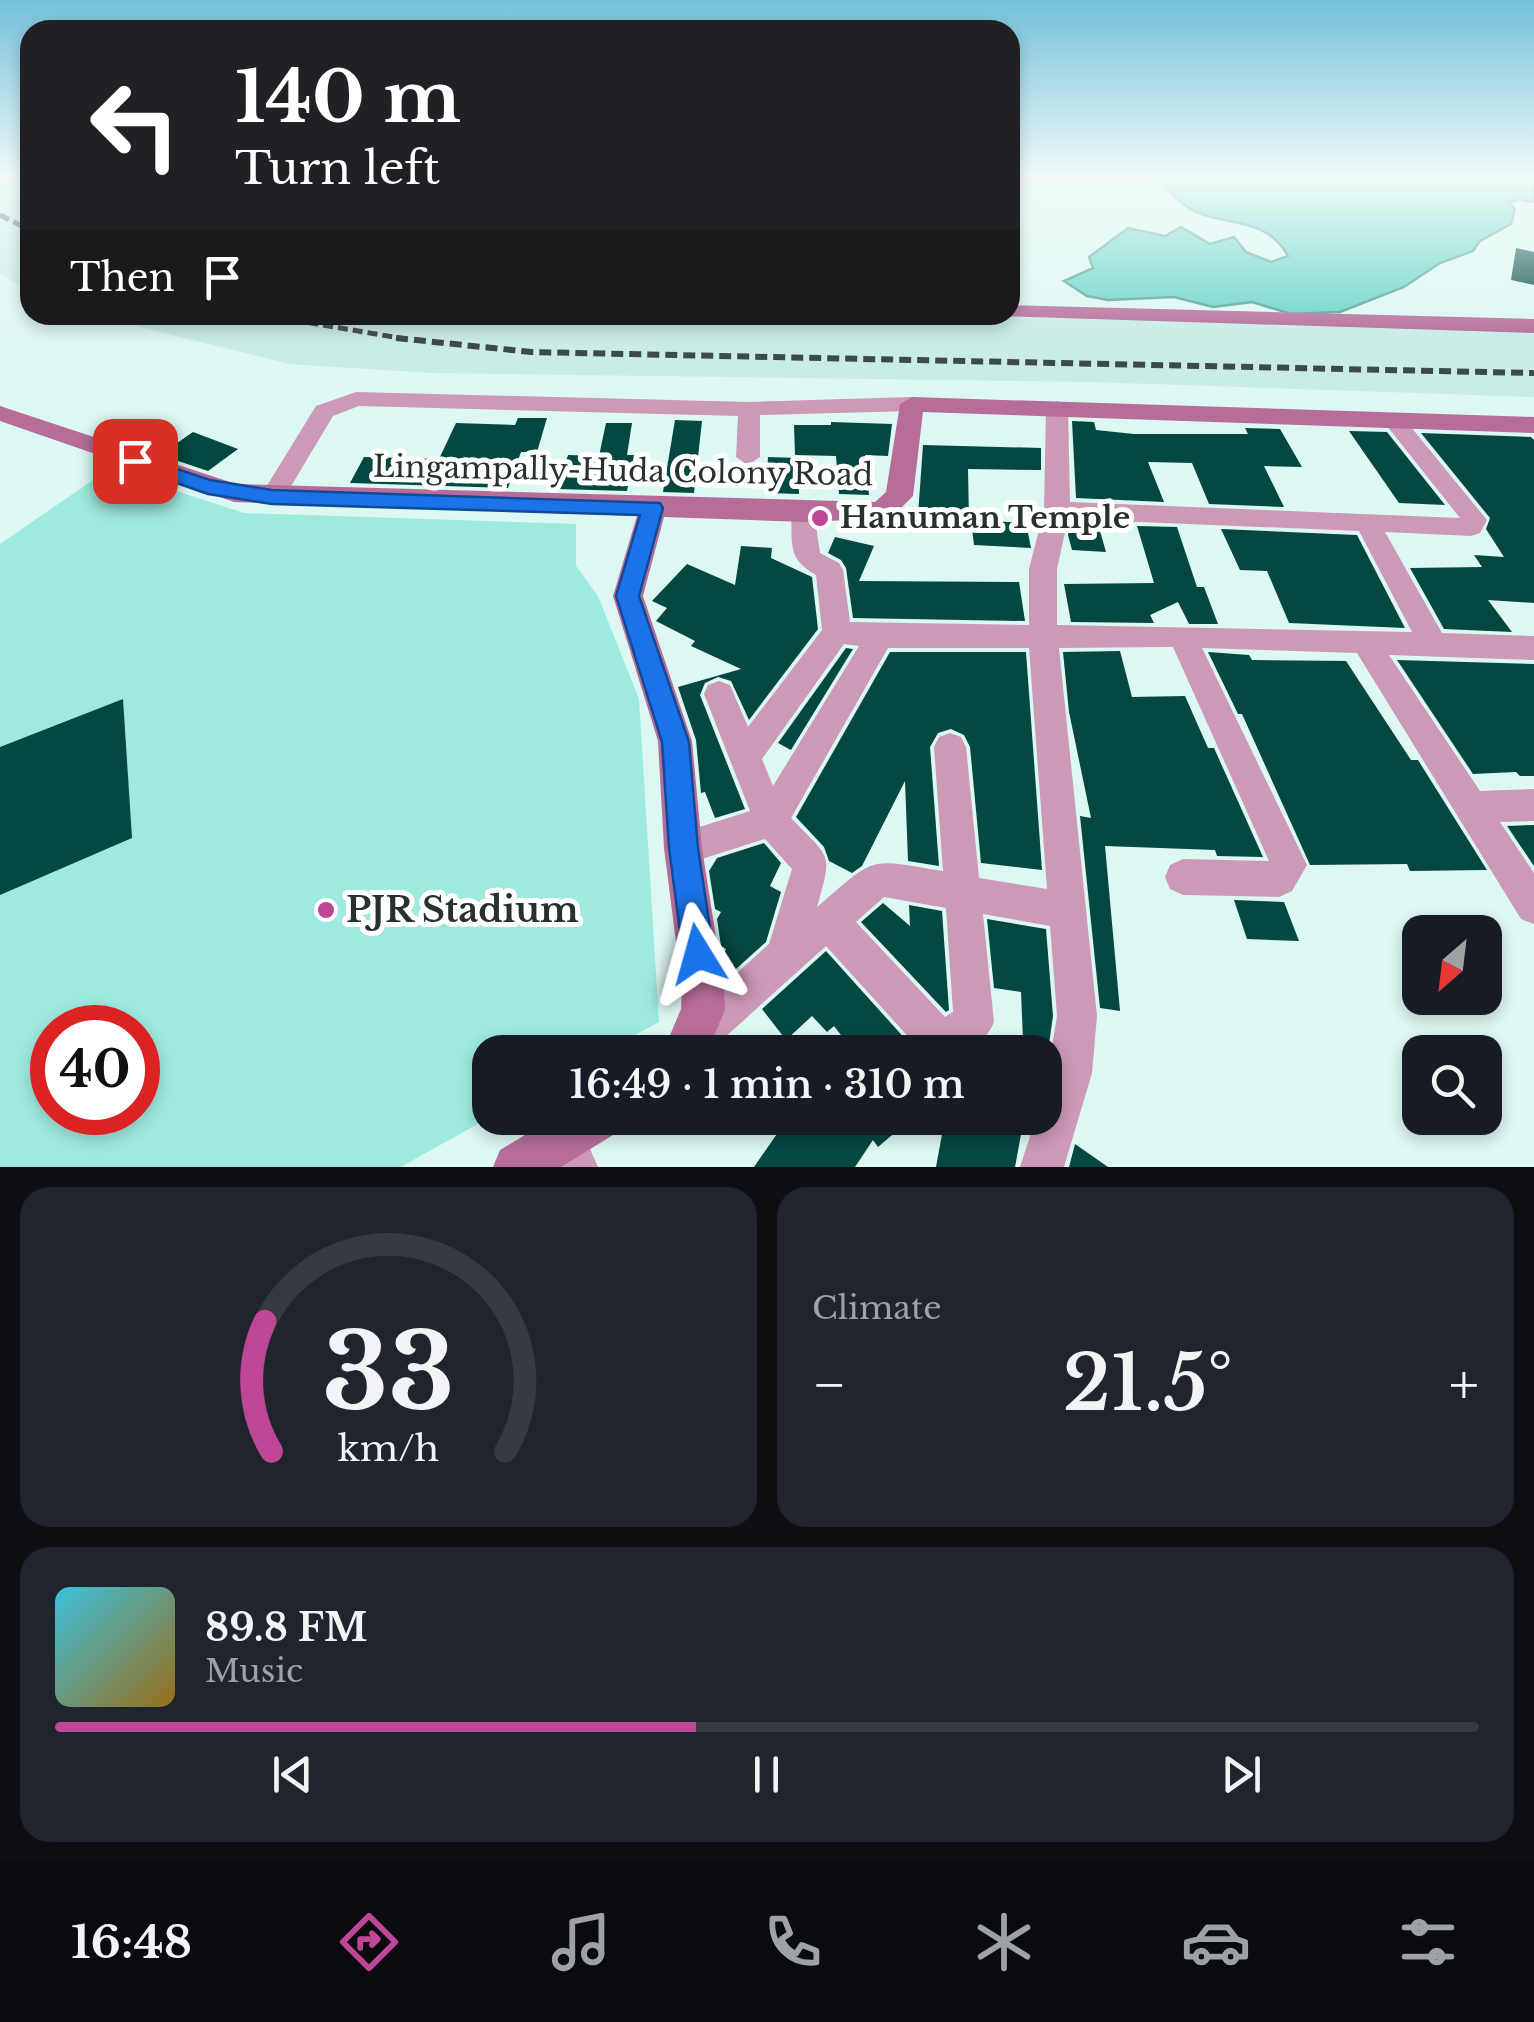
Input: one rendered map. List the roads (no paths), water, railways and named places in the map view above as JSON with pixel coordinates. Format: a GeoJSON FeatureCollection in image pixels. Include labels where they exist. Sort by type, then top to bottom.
{"type":"FeatureCollection","features":[{"type":"Feature","properties":{"kind":"street"},"geometry":{"type":"LineString","coordinates":[[1020,311],[1534,326]]}},
{"type":"Feature","properties":{"kind":"street"},"geometry":{"type":"LineString","coordinates":[[272,497],[324,411],[356,399],[749,410],[912,404],[1534,425]]}},
{"type":"Feature","properties":{"kind":"street","name":"Lingampally-Huda Colony Road"},"geometry":{"type":"LineString","coordinates":[[0,413],[208,487],[272,497],[804,512],[881,511],[890,506],[898,496],[912,404]]}},
{"type":"Feature","properties":{"kind":"street"},"geometry":{"type":"LineString","coordinates":[[1042,1167],[1072,1073],[1077,1016],[1044,636],[1042,569],[1057,510],[1058,408]]}},
{"type":"Feature","properties":{"kind":"street"},"geometry":{"type":"LineString","coordinates":[[748,457],[749,410]]}},
{"type":"Feature","properties":{"kind":"street"},"geometry":{"type":"LineString","coordinates":[[1057,510],[1472,527],[1474,520],[1394,421]]}},
{"type":"Feature","properties":{"kind":"street"},"geometry":{"type":"LineString","coordinates":[[653,508],[628,596],[676,742],[683,848],[704,989],[703,1010],[694,1035]]}},
{"type":"Feature","properties":{"kind":"street"},"geometry":{"type":"LineString","coordinates":[[746,755],[837,632],[830,570],[808,558],[804,512]]}},
{"type":"Feature","properties":{"kind":"street"},"geometry":{"type":"LineString","coordinates":[[1367,523],[1432,644]]}},
{"type":"Feature","properties":{"kind":"street"},"geometry":{"type":"LineString","coordinates":[[837,632],[880,637],[1182,636],[1534,648]]}},
{"type":"Feature","properties":{"kind":"street"},"geometry":{"type":"LineString","coordinates":[[1182,636],[1289,865],[1279,878],[1183,877]]}},
{"type":"Feature","properties":{"kind":"street"},"geometry":{"type":"LineString","coordinates":[[683,848],[771,821],[880,637]]}},
{"type":"Feature","properties":{"kind":"street"},"geometry":{"type":"LineString","coordinates":[[1364,642],[1534,906]]}},
{"type":"Feature","properties":{"kind":"street"},"geometry":{"type":"LineString","coordinates":[[719,694],[771,821],[811,864],[784,956]]}},
{"type":"Feature","properties":{"kind":"street"},"geometry":{"type":"LineString","coordinates":[[829,920],[941,1043],[974,1022],[950,747]]}},
{"type":"Feature","properties":{"kind":"street"},"geometry":{"type":"LineString","coordinates":[[1471,808],[1534,806]]}},
{"type":"Feature","properties":{"kind":"street"},"geometry":{"type":"LineString","coordinates":[[701,1035],[784,956],[878,878],[1068,910]]}},
{"type":"Feature","properties":{"kind":"street"},"geometry":{"type":"LineString","coordinates":[[517,1167],[579,1141]]}},
{"type":"Feature","properties":{"kind":"railway"},"geometry":{"type":"LineString","coordinates":[[323,325],[404,339]]}},
{"type":"Feature","properties":{"kind":"railway"},"geometry":{"type":"LineString","coordinates":[[396,338],[404,339]]}},
{"type":"Feature","properties":{"kind":"railway"},"geometry":{"type":"LineString","coordinates":[[404,339],[531,352],[1534,373]]}},
{"type":"Feature","properties":{"kind":"railway"},"geometry":{"type":"LineString","coordinates":[[404,339],[411,340]]}},
{"type":"Feature","properties":{"kind":"place","name":"Hanuman Temple"},"geometry":{"type":"Point","coordinates":[820,518]}},
{"type":"Feature","properties":{"kind":"place","name":"PJR Stadium"},"geometry":{"type":"Point","coordinates":[326,910]}}]}
